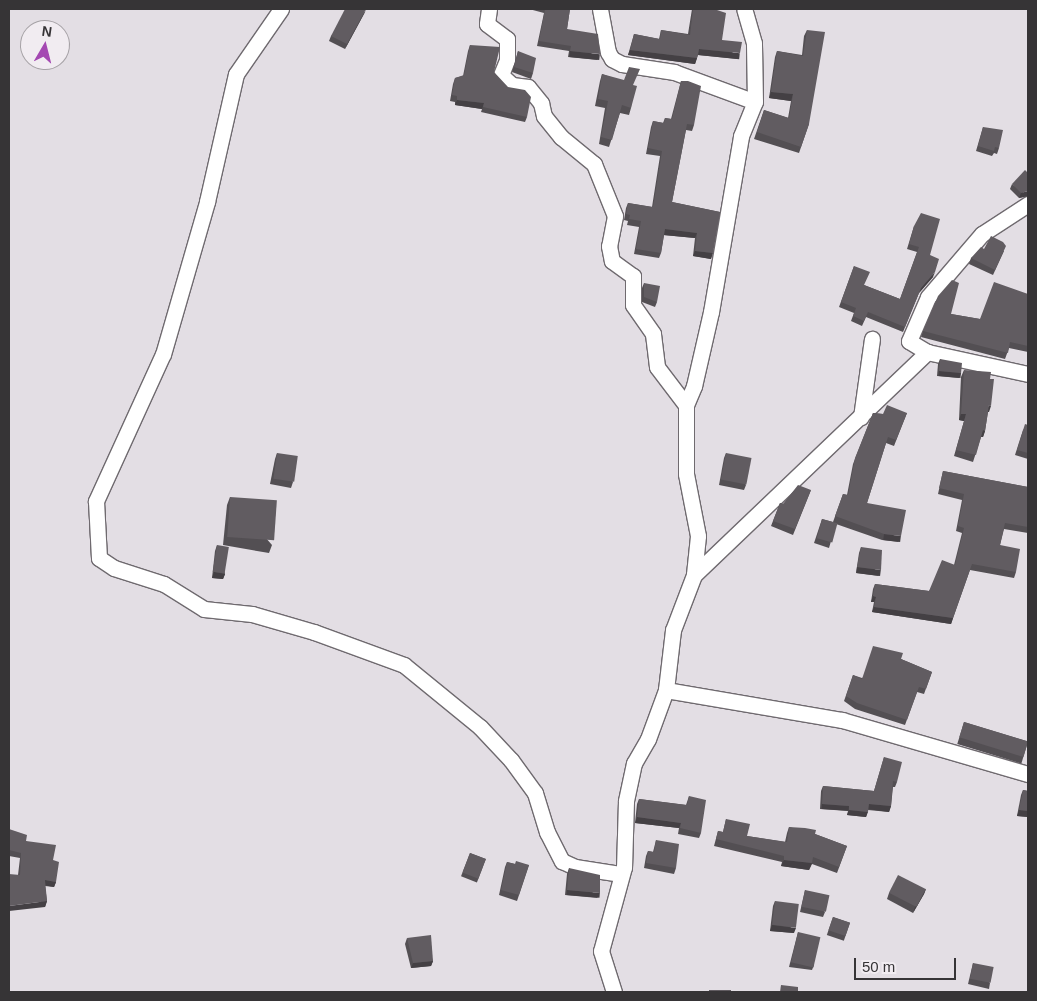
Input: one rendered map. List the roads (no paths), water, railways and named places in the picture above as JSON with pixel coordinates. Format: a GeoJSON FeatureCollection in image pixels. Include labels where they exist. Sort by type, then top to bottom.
{"type":"FeatureCollection","features":[{"type":"Feature","properties":{"kind":"street"},"geometry":{"type":"LineString","coordinates":[[281,9],[236,74],[207,202],[163,354],[96,502],[99,558],[114,568],[164,584],[204,609],[252,614],[314,632],[404,665],[480,727],[511,760],[535,793],[547,832],[562,861],[575,867],[622,874]]}},
{"type":"Feature","properties":{"kind":"street"},"geometry":{"type":"LineString","coordinates":[[489,9],[487,24],[507,39],[507,60],[501,75],[512,85],[528,87],[541,103],[544,116],[561,137],[594,164],[616,216],[608,246],[612,261],[633,276],[633,305],[653,334],[657,367],[686,405]]}},
{"type":"Feature","properties":{"kind":"street"},"geometry":{"type":"LineString","coordinates":[[600,9],[608,52],[612,59],[622,64],[674,72],[755,102]]}},
{"type":"Feature","properties":{"kind":"street"},"geometry":{"type":"LineString","coordinates":[[614,992],[601,951],[622,874],[626,801],[634,763],[648,739],[666,690],[673,630],[694,575],[698,536],[686,474],[686,405],[694,386],[711,312],[741,136],[755,102],[754,43],[744,9]]}},
{"type":"Feature","properties":{"kind":"street"},"geometry":{"type":"LineString","coordinates":[[1028,204],[982,234],[928,297],[908,341],[927,352],[1028,374]]}},
{"type":"Feature","properties":{"kind":"street"},"geometry":{"type":"LineString","coordinates":[[861,416],[872,339]]}},
{"type":"Feature","properties":{"kind":"street"},"geometry":{"type":"LineString","coordinates":[[694,575],[927,352]]}},
{"type":"Feature","properties":{"kind":"street"},"geometry":{"type":"LineString","coordinates":[[666,690],[842,720],[1028,774]]}}]}
